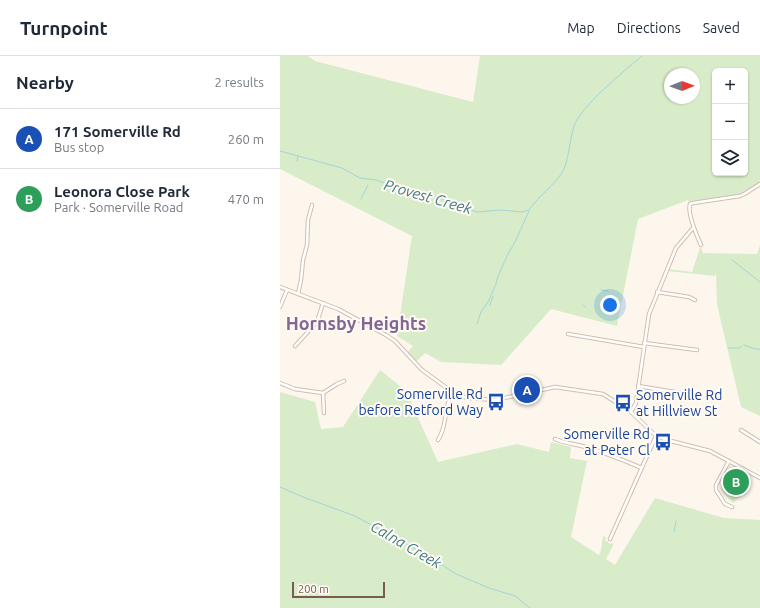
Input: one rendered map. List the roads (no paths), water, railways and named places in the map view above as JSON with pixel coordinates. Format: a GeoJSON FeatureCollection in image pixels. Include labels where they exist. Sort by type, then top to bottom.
{"type":"FeatureCollection","features":[{"type":"Feature","properties":{"kind":"street"},"geometry":{"type":"LineString","coordinates":[[701,245],[693,228],[689,209],[690,204],[740,196],[746,194],[760,184]]}},
{"type":"Feature","properties":{"kind":"street"},"geometry":{"type":"LineString","coordinates":[[298,294],[303,260],[307,245],[308,220],[312,205]]}},
{"type":"Feature","properties":{"kind":"street"},"geometry":{"type":"LineString","coordinates":[[632,412],[636,403],[647,321],[676,248],[693,228]]}},
{"type":"Feature","properties":{"kind":"street"},"geometry":{"type":"LineString","coordinates":[[280,287],[338,309],[391,338],[422,370],[453,393],[463,397],[495,400],[549,387],[561,387],[603,394],[632,412],[656,436],[671,442],[710,451],[760,478]]}},
{"type":"Feature","properties":{"kind":"street"},"geometry":{"type":"LineString","coordinates":[[280,307],[287,290]]}},
{"type":"Feature","properties":{"kind":"street"},"geometry":{"type":"LineString","coordinates":[[658,292],[689,297],[695,300]]}},
{"type":"Feature","properties":{"kind":"street"},"geometry":{"type":"LineString","coordinates":[[295,346],[317,322],[323,303]]}},
{"type":"Feature","properties":{"kind":"street"},"geometry":{"type":"LineString","coordinates":[[568,334],[644,345],[697,350]]}},
{"type":"Feature","properties":{"kind":"street"},"geometry":{"type":"LineString","coordinates":[[280,383],[295,389],[323,393],[344,381]]}},
{"type":"Feature","properties":{"kind":"street"},"geometry":{"type":"LineString","coordinates":[[638,386],[699,396]]}},
{"type":"Feature","properties":{"kind":"street"},"geometry":{"type":"LineString","coordinates":[[323,393],[324,413]]}},
{"type":"Feature","properties":{"kind":"street"},"geometry":{"type":"LineString","coordinates":[[438,440],[444,427],[448,399],[453,393]]}},
{"type":"Feature","properties":{"kind":"street"},"geometry":{"type":"LineString","coordinates":[[741,430],[760,442]]}},
{"type":"Feature","properties":{"kind":"street"},"geometry":{"type":"LineString","coordinates":[[610,539],[656,436]]}},
{"type":"Feature","properties":{"kind":"street"},"geometry":{"type":"LineString","coordinates":[[555,439],[607,453],[642,468]]}},
{"type":"Feature","properties":{"kind":"street"},"geometry":{"type":"LineString","coordinates":[[730,461],[716,485],[716,490],[725,504],[732,507]]}},
{"type":"Feature","properties":{"kind":"waterway","name":"Provest Creek"},"geometry":{"type":"LineString","coordinates":[[280,151],[342,168],[360,178],[376,180],[407,190],[431,195],[477,212],[501,210],[522,212],[529,210],[563,171],[574,126],[578,118],[604,89],[642,56]]}},
{"type":"Feature","properties":{"kind":"waterway","name":"Provest Creek"},"geometry":{"type":"LineString","coordinates":[[297,161],[298,156]]}},
{"type":"Feature","properties":{"kind":"waterway"},"geometry":{"type":"LineString","coordinates":[[361,199],[368,185]]}},
{"type":"Feature","properties":{"kind":"waterway"},"geometry":{"type":"LineString","coordinates":[[477,324],[481,312],[488,302],[498,276],[529,211]]}},
{"type":"Feature","properties":{"kind":"waterway"},"geometry":{"type":"LineString","coordinates":[[732,260],[760,282]]}},
{"type":"Feature","properties":{"kind":"waterway"},"geometry":{"type":"LineString","coordinates":[[601,290],[608,291]]}},
{"type":"Feature","properties":{"kind":"waterway"},"geometry":{"type":"LineString","coordinates":[[490,305],[493,296]]}},
{"type":"Feature","properties":{"kind":"waterway"},"geometry":{"type":"LineString","coordinates":[[744,345],[755,349],[760,349]]}},
{"type":"Feature","properties":{"kind":"waterway"},"geometry":{"type":"LineString","coordinates":[[728,348],[740,348],[742,346]]}},
{"type":"Feature","properties":{"kind":"waterway","name":"Calna Creek"},"geometry":{"type":"LineString","coordinates":[[280,487],[355,516],[432,558],[456,574],[489,588],[515,596],[530,608]]}},
{"type":"Feature","properties":{"kind":"waterway"},"geometry":{"type":"LineString","coordinates":[[674,532],[676,521]]}},
{"type":"Feature","properties":{"kind":"place","name":"171 Somerville Rd"},"geometry":{"type":"Point","coordinates":[527,390]}},
{"type":"Feature","properties":{"kind":"place","name":"Somerville Rd before Retford Way"},"geometry":{"type":"Point","coordinates":[496,402]}},
{"type":"Feature","properties":{"kind":"place","name":"Somerville Rd at Hillview St"},"geometry":{"type":"Point","coordinates":[623,403]}},
{"type":"Feature","properties":{"kind":"place","name":"Somerville Rd at Peter Cl"},"geometry":{"type":"Point","coordinates":[663,442]}},
{"type":"Feature","properties":{"kind":"place","name":"Leonora Close Park"},"geometry":{"type":"Point","coordinates":[736,482]}},
{"type":"Feature","properties":{"kind":"district","name":"Hornsby Heights"},"geometry":{"type":"Point","coordinates":[356,324]}}]}
